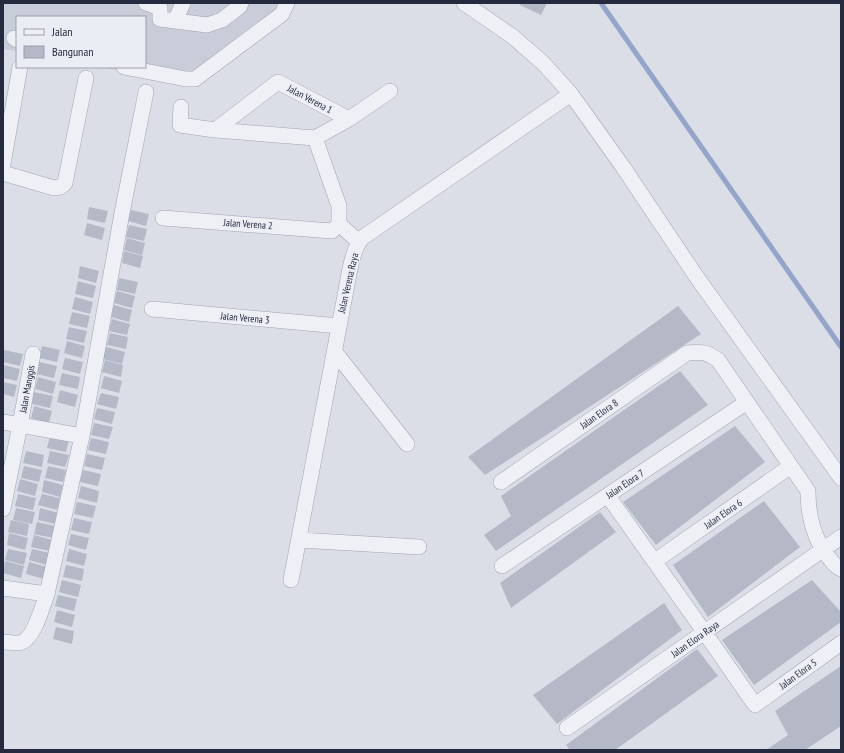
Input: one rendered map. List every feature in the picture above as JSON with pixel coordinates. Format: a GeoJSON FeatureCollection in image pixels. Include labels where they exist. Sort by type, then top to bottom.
{"type":"FeatureCollection","features":[{"type":"Feature","properties":{"kind":"street"},"geometry":{"type":"LineString","coordinates":[[146,3],[160,8],[160,19],[207,25],[222,20],[240,6],[241,3]]}},
{"type":"Feature","properties":{"kind":"street"},"geometry":{"type":"LineString","coordinates":[[175,21],[183,3]]}},
{"type":"Feature","properties":{"kind":"street"},"geometry":{"type":"LineString","coordinates":[[129,68],[186,79],[195,79],[282,14],[287,3]]}},
{"type":"Feature","properties":{"kind":"street"},"geometry":{"type":"LineString","coordinates":[[464,3],[512,36],[543,63],[571,94],[623,167],[698,279],[841,478]]}},
{"type":"Feature","properties":{"kind":"street"},"geometry":{"type":"LineString","coordinates":[[3,164],[20,68]]}},
{"type":"Feature","properties":{"kind":"street"},"geometry":{"type":"LineString","coordinates":[[3,173],[54,188],[63,186],[66,182],[86,78]]}},
{"type":"Feature","properties":{"kind":"street","name":"Jalan Verena 1"},"geometry":{"type":"LineString","coordinates":[[215,130],[278,82],[348,119]]}},
{"type":"Feature","properties":{"kind":"street","name":"Jalan Verena 1"},"geometry":{"type":"LineString","coordinates":[[315,138],[348,119],[390,91]]}},
{"type":"Feature","properties":{"kind":"street"},"geometry":{"type":"LineString","coordinates":[[3,642],[22,642],[28,639],[33,632],[46,594],[82,436],[122,213],[146,92]]}},
{"type":"Feature","properties":{"kind":"street","name":"Jalan Verena Raya"},"geometry":{"type":"LineString","coordinates":[[291,580],[346,290],[354,255],[359,242],[362,238],[571,94]]}},
{"type":"Feature","properties":{"kind":"street"},"geometry":{"type":"LineString","coordinates":[[180,107],[180,125],[215,130],[315,138],[339,206],[335,228],[359,242]]}},
{"type":"Feature","properties":{"kind":"street","name":"Jalan Verena 2"},"geometry":{"type":"LineString","coordinates":[[163,218],[335,228]]}},
{"type":"Feature","properties":{"kind":"street","name":"Jalan Verena 3"},"geometry":{"type":"LineString","coordinates":[[152,309],[339,326]]}},
{"type":"Feature","properties":{"kind":"street"},"geometry":{"type":"LineString","coordinates":[[335,352],[407,444]]}},
{"type":"Feature","properties":{"kind":"street","name":"Jalan Elora 8"},"geometry":{"type":"LineString","coordinates":[[501,482],[687,353],[700,352],[709,354],[718,360],[747,402]]}},
{"type":"Feature","properties":{"kind":"street","name":"Jalan Manggis"},"geometry":{"type":"LineString","coordinates":[[3,509],[33,354]]}},
{"type":"Feature","properties":{"kind":"street"},"geometry":{"type":"LineString","coordinates":[[747,402],[808,491],[808,504],[817,537],[823,550],[837,567],[841,569]]}},
{"type":"Feature","properties":{"kind":"street","name":"Jalan Elora 7"},"geometry":{"type":"LineString","coordinates":[[502,566],[747,402]]}},
{"type":"Feature","properties":{"kind":"street"},"geometry":{"type":"LineString","coordinates":[[3,422],[82,436]]}},
{"type":"Feature","properties":{"kind":"street","name":"Jalan Elora 6"},"geometry":{"type":"LineString","coordinates":[[655,562],[791,466]]}},
{"type":"Feature","properties":{"kind":"street"},"geometry":{"type":"LineString","coordinates":[[608,496],[705,632]]}},
{"type":"Feature","properties":{"kind":"street","name":"Jalan Elora Raya"},"geometry":{"type":"LineString","coordinates":[[567,728],[841,537]]}},
{"type":"Feature","properties":{"kind":"street"},"geometry":{"type":"LineString","coordinates":[[299,540],[419,547]]}},
{"type":"Feature","properties":{"kind":"street"},"geometry":{"type":"LineString","coordinates":[[3,588],[46,594]]}},
{"type":"Feature","properties":{"kind":"street","name":"Jalan Elora 5"},"geometry":{"type":"LineString","coordinates":[[705,632],[754,705],[841,643]]}},
{"type":"Feature","properties":{"kind":"shaded area"},"geometry":{"type":"Polygon","coordinates":[[[3,3],[291,3],[284,17],[190,87],[170,80],[105,68],[146,68],[146,16],[16,16],[16,51],[3,49],[3,3]]]}},
{"type":"Feature","properties":{"kind":"building"},"geometry":{"type":"Polygon","coordinates":[[[521,3],[547,3],[541,15],[520,5],[521,3]]]}},
{"type":"Feature","properties":{"kind":"building"},"geometry":{"type":"Polygon","coordinates":[[[89,207],[108,211],[105,223],[87,219],[89,207]]]}},
{"type":"Feature","properties":{"kind":"building"},"geometry":{"type":"Polygon","coordinates":[[[131,210],[149,214],[146,226],[128,221],[131,210]]]}},
{"type":"Feature","properties":{"kind":"building"},"geometry":{"type":"Polygon","coordinates":[[[87,223],[105,228],[102,240],[84,235],[87,223]]]}},
{"type":"Feature","properties":{"kind":"building"},"geometry":{"type":"Polygon","coordinates":[[[129,225],[147,229],[144,241],[126,237],[129,225]]]}},
{"type":"Feature","properties":{"kind":"building"},"geometry":{"type":"Polygon","coordinates":[[[127,238],[145,243],[142,255],[124,250],[127,238]]]}},
{"type":"Feature","properties":{"kind":"building"},"geometry":{"type":"Polygon","coordinates":[[[124,251],[143,256],[140,268],[122,263],[124,251]]]}},
{"type":"Feature","properties":{"kind":"building"},"geometry":{"type":"Polygon","coordinates":[[[80,266],[99,271],[96,283],[78,278],[80,266]]]}},
{"type":"Feature","properties":{"kind":"building"},"geometry":{"type":"Polygon","coordinates":[[[119,278],[138,282],[135,294],[117,290],[119,278]]]}},
{"type":"Feature","properties":{"kind":"building"},"geometry":{"type":"Polygon","coordinates":[[[78,281],[96,286],[93,298],[75,294],[78,281]]]}},
{"type":"Feature","properties":{"kind":"building"},"geometry":{"type":"Polygon","coordinates":[[[117,291],[135,296],[132,308],[114,303],[117,291]]]}},
{"type":"Feature","properties":{"kind":"building"},"geometry":{"type":"Polygon","coordinates":[[[75,297],[93,302],[90,314],[72,309],[75,297]]]}},
{"type":"Feature","properties":{"kind":"building"},"geometry":{"type":"Polygon","coordinates":[[[114,305],[132,310],[129,322],[111,317],[114,305]]]}},
{"type":"Feature","properties":{"kind":"building"},"geometry":{"type":"Polygon","coordinates":[[[678,306],[701,334],[485,475],[468,457],[678,306]]]}},
{"type":"Feature","properties":{"kind":"building"},"geometry":{"type":"Polygon","coordinates":[[[72,312],[90,316],[87,328],[69,324],[72,312]]]}},
{"type":"Feature","properties":{"kind":"building"},"geometry":{"type":"Polygon","coordinates":[[[112,319],[130,324],[127,335],[109,331],[112,319]]]}},
{"type":"Feature","properties":{"kind":"building"},"geometry":{"type":"Polygon","coordinates":[[[69,327],[87,331],[84,343],[66,339],[69,327]]]}},
{"type":"Feature","properties":{"kind":"building"},"geometry":{"type":"Polygon","coordinates":[[[110,333],[128,337],[126,349],[107,345],[110,333]]]}},
{"type":"Feature","properties":{"kind":"building"},"geometry":{"type":"Polygon","coordinates":[[[67,341],[85,346],[82,358],[64,353],[67,341]]]}},
{"type":"Feature","properties":{"kind":"building"},"geometry":{"type":"Polygon","coordinates":[[[42,346],[60,350],[57,362],[39,358],[42,346]]]}},
{"type":"Feature","properties":{"kind":"building"},"geometry":{"type":"Polygon","coordinates":[[[106,347],[125,352],[122,364],[103,359],[106,347]]]}},
{"type":"Feature","properties":{"kind":"building"},"geometry":{"type":"Polygon","coordinates":[[[4,350],[23,354],[20,366],[3,362],[4,350]]]}},
{"type":"Feature","properties":{"kind":"building"},"geometry":{"type":"Polygon","coordinates":[[[65,358],[83,362],[80,374],[62,369],[65,358]]]}},
{"type":"Feature","properties":{"kind":"building"},"geometry":{"type":"Polygon","coordinates":[[[105,360],[123,365],[121,377],[102,372],[105,360]]]}},
{"type":"Feature","properties":{"kind":"building"},"geometry":{"type":"Polygon","coordinates":[[[39,362],[57,366],[54,378],[36,374],[39,362]]]}},
{"type":"Feature","properties":{"kind":"building"},"geometry":{"type":"Polygon","coordinates":[[[3,365],[20,369],[17,381],[3,378],[3,365]]]}},
{"type":"Feature","properties":{"kind":"building"},"geometry":{"type":"Polygon","coordinates":[[[680,371],[708,405],[496,551],[484,535],[511,516],[501,496],[680,371]]]}},
{"type":"Feature","properties":{"kind":"building"},"geometry":{"type":"Polygon","coordinates":[[[62,373],[80,377],[78,389],[59,385],[62,373]]]}},
{"type":"Feature","properties":{"kind":"building"},"geometry":{"type":"Polygon","coordinates":[[[104,376],[122,381],[119,393],[101,388],[104,376]]]}},
{"type":"Feature","properties":{"kind":"building"},"geometry":{"type":"Polygon","coordinates":[[[38,377],[56,382],[53,394],[35,389],[38,377]]]}},
{"type":"Feature","properties":{"kind":"building"},"geometry":{"type":"Polygon","coordinates":[[[3,382],[17,385],[14,397],[3,394],[3,382]]]}},
{"type":"Feature","properties":{"kind":"building"},"geometry":{"type":"Polygon","coordinates":[[[60,390],[78,395],[75,407],[57,402],[60,390]]]}},
{"type":"Feature","properties":{"kind":"building"},"geometry":{"type":"Polygon","coordinates":[[[34,392],[53,396],[50,408],[32,404],[34,392]]]}},
{"type":"Feature","properties":{"kind":"building"},"geometry":{"type":"Polygon","coordinates":[[[101,393],[119,397],[116,409],[97,404],[101,393]]]}},
{"type":"Feature","properties":{"kind":"building"},"geometry":{"type":"Polygon","coordinates":[[[34,406],[52,411],[49,423],[31,418],[34,406]]]}},
{"type":"Feature","properties":{"kind":"building"},"geometry":{"type":"Polygon","coordinates":[[[97,408],[115,412],[112,424],[94,419],[97,408]]]}},
{"type":"Feature","properties":{"kind":"building"},"geometry":{"type":"Polygon","coordinates":[[[94,423],[113,427],[109,439],[91,435],[94,423]]]}},
{"type":"Feature","properties":{"kind":"building"},"geometry":{"type":"Polygon","coordinates":[[[735,426],[765,462],[656,545],[623,502],[735,426]]]}},
{"type":"Feature","properties":{"kind":"building"},"geometry":{"type":"Polygon","coordinates":[[[50,436],[69,440],[66,452],[47,448],[50,436]]]}},
{"type":"Feature","properties":{"kind":"building"},"geometry":{"type":"Polygon","coordinates":[[[91,438],[109,442],[106,454],[88,450],[91,438]]]}},
{"type":"Feature","properties":{"kind":"building"},"geometry":{"type":"Polygon","coordinates":[[[26,451],[44,455],[42,467],[23,463],[26,451]]]}},
{"type":"Feature","properties":{"kind":"building"},"geometry":{"type":"Polygon","coordinates":[[[50,451],[69,455],[65,467],[47,463],[50,451]]]}},
{"type":"Feature","properties":{"kind":"building"},"geometry":{"type":"Polygon","coordinates":[[[87,454],[105,458],[102,470],[84,466],[87,454]]]}},
{"type":"Feature","properties":{"kind":"building"},"geometry":{"type":"Polygon","coordinates":[[[24,466],[42,470],[39,482],[21,478],[24,466]]]}},
{"type":"Feature","properties":{"kind":"building"},"geometry":{"type":"Polygon","coordinates":[[[48,466],[66,470],[63,482],[45,478],[48,466]]]}},
{"type":"Feature","properties":{"kind":"building"},"geometry":{"type":"Polygon","coordinates":[[[83,470],[101,474],[98,486],[80,482],[83,470]]]}},
{"type":"Feature","properties":{"kind":"building"},"geometry":{"type":"Polygon","coordinates":[[[20,479],[38,484],[35,496],[17,491],[20,479]]]}},
{"type":"Feature","properties":{"kind":"building"},"geometry":{"type":"Polygon","coordinates":[[[44,480],[63,485],[60,497],[42,492],[44,480]]]}},
{"type":"Feature","properties":{"kind":"building"},"geometry":{"type":"Polygon","coordinates":[[[81,486],[99,491],[97,503],[78,498],[81,486]]]}},
{"type":"Feature","properties":{"kind":"building"},"geometry":{"type":"Polygon","coordinates":[[[18,494],[36,498],[33,510],[15,506],[18,494]]]}},
{"type":"Feature","properties":{"kind":"building"},"geometry":{"type":"Polygon","coordinates":[[[42,494],[60,498],[57,510],[38,505],[42,494]]]}},
{"type":"Feature","properties":{"kind":"building"},"geometry":{"type":"Polygon","coordinates":[[[764,501],[800,547],[708,617],[673,565],[764,501]]]}},
{"type":"Feature","properties":{"kind":"building"},"geometry":{"type":"Polygon","coordinates":[[[77,502],[96,506],[93,518],[74,514],[77,502]]]}},
{"type":"Feature","properties":{"kind":"building"},"geometry":{"type":"Polygon","coordinates":[[[16,508],[35,512],[32,524],[13,520],[16,508]]]}},
{"type":"Feature","properties":{"kind":"building"},"geometry":{"type":"Polygon","coordinates":[[[40,508],[59,513],[56,524],[38,520],[40,508]]]}},
{"type":"Feature","properties":{"kind":"building"},"geometry":{"type":"Polygon","coordinates":[[[600,512],[616,532],[511,608],[500,583],[600,512]]]}},
{"type":"Feature","properties":{"kind":"building"},"geometry":{"type":"Polygon","coordinates":[[[74,518],[92,522],[89,534],[71,530],[74,518]]]}},
{"type":"Feature","properties":{"kind":"building"},"geometry":{"type":"Polygon","coordinates":[[[11,520],[29,524],[27,536],[8,532],[11,520]]]}},
{"type":"Feature","properties":{"kind":"building"},"geometry":{"type":"Polygon","coordinates":[[[37,522],[55,526],[53,538],[34,534],[37,522]]]}},
{"type":"Feature","properties":{"kind":"building"},"geometry":{"type":"Polygon","coordinates":[[[9,533],[28,538],[25,550],[7,545],[9,533]]]}},
{"type":"Feature","properties":{"kind":"building"},"geometry":{"type":"Polygon","coordinates":[[[71,534],[89,538],[86,550],[68,545],[71,534]]]}},
{"type":"Feature","properties":{"kind":"building"},"geometry":{"type":"Polygon","coordinates":[[[34,535],[52,540],[49,551],[31,547],[34,535]]]}},
{"type":"Feature","properties":{"kind":"building"},"geometry":{"type":"Polygon","coordinates":[[[8,549],[27,553],[24,565],[5,560],[8,549]]]}},
{"type":"Feature","properties":{"kind":"building"},"geometry":{"type":"Polygon","coordinates":[[[32,549],[50,553],[47,565],[29,560],[32,549]]]}},
{"type":"Feature","properties":{"kind":"building"},"geometry":{"type":"Polygon","coordinates":[[[69,549],[87,554],[84,566],[66,561],[69,549]]]}},
{"type":"Feature","properties":{"kind":"building"},"geometry":{"type":"Polygon","coordinates":[[[5,561],[24,566],[21,578],[3,573],[5,561]]]}},
{"type":"Feature","properties":{"kind":"building"},"geometry":{"type":"Polygon","coordinates":[[[29,562],[47,567],[44,579],[26,574],[29,562]]]}},
{"type":"Feature","properties":{"kind":"building"},"geometry":{"type":"Polygon","coordinates":[[[66,565],[84,569],[82,581],[63,577],[66,565]]]}},
{"type":"Feature","properties":{"kind":"building"},"geometry":{"type":"Polygon","coordinates":[[[62,580],[81,585],[78,597],[59,592],[62,580]]]}},
{"type":"Feature","properties":{"kind":"building"},"geometry":{"type":"Polygon","coordinates":[[[812,580],[841,612],[841,622],[754,685],[722,640],[812,580]]]}},
{"type":"Feature","properties":{"kind":"building"},"geometry":{"type":"Polygon","coordinates":[[[58,595],[77,599],[74,611],[55,606],[58,595]]]}},
{"type":"Feature","properties":{"kind":"building"},"geometry":{"type":"Polygon","coordinates":[[[664,603],[682,630],[557,724],[533,695],[664,603]]]}},
{"type":"Feature","properties":{"kind":"building"},"geometry":{"type":"Polygon","coordinates":[[[57,610],[75,615],[72,627],[54,622],[57,610]]]}},
{"type":"Feature","properties":{"kind":"building"},"geometry":{"type":"Polygon","coordinates":[[[56,627],[74,631],[72,644],[53,639],[56,627]]]}},
{"type":"Feature","properties":{"kind":"building"},"geometry":{"type":"Polygon","coordinates":[[[697,649],[718,676],[615,750],[570,750],[566,745],[697,649]]]}},
{"type":"Feature","properties":{"kind":"building"},"geometry":{"type":"Polygon","coordinates":[[[841,666],[841,726],[805,750],[766,750],[788,735],[775,711],[841,666]]]}},
{"type":"Feature","properties":{"kind":"waterway"},"geometry":{"type":"LineString","coordinates":[[601,3],[841,347]]}}]}
